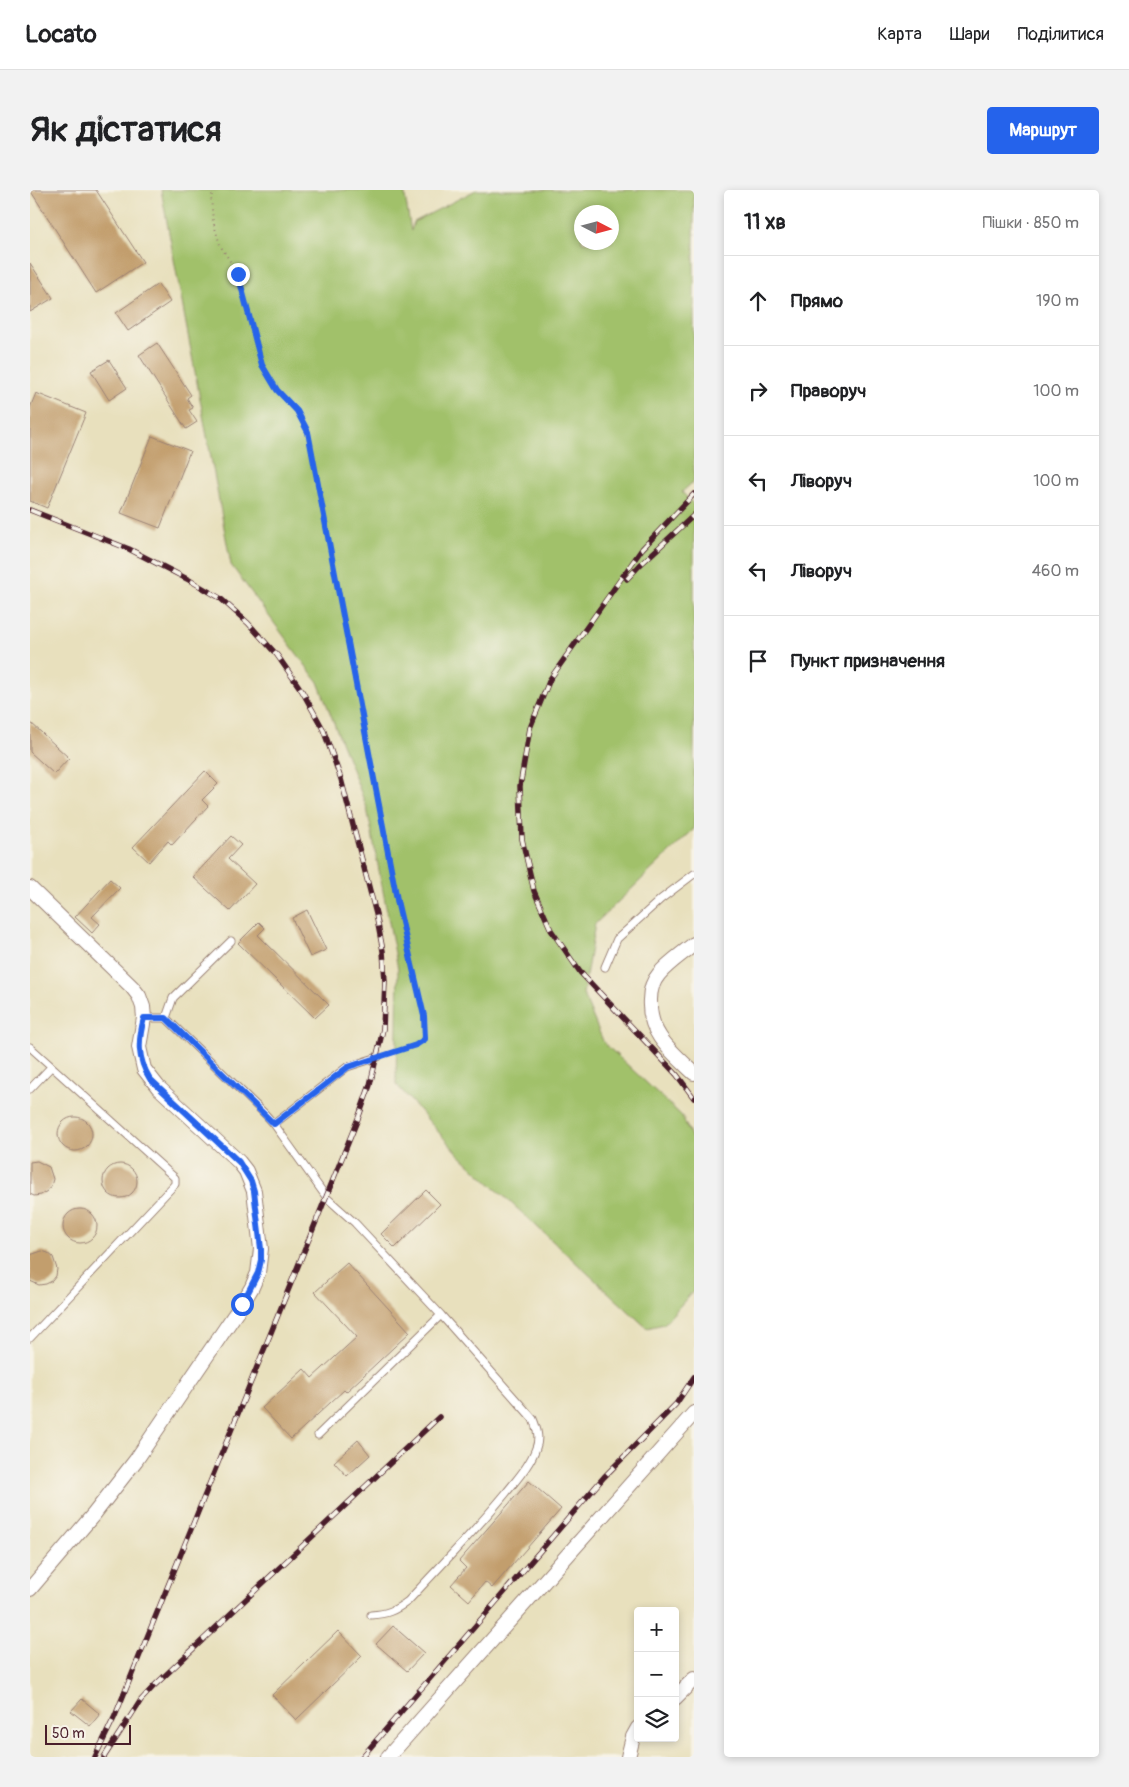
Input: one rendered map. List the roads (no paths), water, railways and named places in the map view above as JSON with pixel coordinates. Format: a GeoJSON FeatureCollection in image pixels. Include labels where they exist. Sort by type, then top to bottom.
{"type":"FeatureCollection","features":[{"type":"Feature","properties":{"kind":"street"},"geometry":{"type":"LineString","coordinates":[[30,888],[139,996],[144,1018],[139,1047],[144,1069],[150,1079],[239,1162],[251,1181],[254,1191],[261,1249],[258,1273],[242,1304],[136,1460],[94,1514],[30,1589]]}},
{"type":"Feature","properties":{"kind":"street"},"geometry":{"type":"LineString","coordinates":[[694,944],[657,976],[650,993],[649,1011],[654,1029],[665,1044],[694,1072]]}},
{"type":"Feature","properties":{"kind":"street"},"geometry":{"type":"LineString","coordinates":[[388,1757],[694,1413]]}},
{"type":"Feature","properties":{"kind":"street"},"geometry":{"type":"LineString","coordinates":[[676,1697],[694,1679]]}},
{"type":"Feature","properties":{"kind":"street"},"geometry":{"type":"LineString","coordinates":[[628,1757],[634,1738]]}},
{"type":"Feature","properties":{"kind":"lane"},"geometry":{"type":"LineString","coordinates":[[605,967],[617,939],[661,899],[694,874]]}},
{"type":"Feature","properties":{"kind":"lane"},"geometry":{"type":"LineString","coordinates":[[166,1018],[173,998],[231,941]]}},
{"type":"Feature","properties":{"kind":"lane"},"geometry":{"type":"LineString","coordinates":[[144,1018],[166,1018],[274,1124],[326,1198],[355,1223],[441,1315],[533,1419],[537,1428],[537,1447],[519,1476],[498,1502],[408,1601],[397,1610],[386,1614],[371,1615]]}},
{"type":"Feature","properties":{"kind":"lane"},"geometry":{"type":"LineString","coordinates":[[30,1047],[175,1178],[175,1184],[30,1338]]}},
{"type":"Feature","properties":{"kind":"lane"},"geometry":{"type":"LineString","coordinates":[[274,1124],[348,1067],[378,1057]]}},
{"type":"Feature","properties":{"kind":"lane"},"geometry":{"type":"LineString","coordinates":[[30,1089],[50,1067]]}},
{"type":"Feature","properties":{"kind":"lane"},"geometry":{"type":"LineString","coordinates":[[318,1435],[441,1315]]}},
{"type":"Feature","properties":{"kind":"railway"},"geometry":{"type":"LineString","coordinates":[[694,494],[642,549],[550,679],[530,728],[520,786],[522,839],[534,891],[551,930],[580,972],[677,1075],[694,1098]]}},
{"type":"Feature","properties":{"kind":"railway"},"geometry":{"type":"LineString","coordinates":[[30,510],[129,549],[220,598],[248,623],[277,655],[302,691],[323,729],[341,779],[376,914],[383,951],[385,981],[383,1029],[370,1085],[359,1116],[115,1716],[95,1757]]}},
{"type":"Feature","properties":{"kind":"railway"},"geometry":{"type":"LineString","coordinates":[[627,579],[694,515]]}},
{"type":"Feature","properties":{"kind":"railway"},"geometry":{"type":"LineString","coordinates":[[362,1757],[604,1477],[676,1404],[694,1377]]}},
{"type":"Feature","properties":{"kind":"railway"},"geometry":{"type":"LineString","coordinates":[[104,1757],[141,1700],[154,1686],[439,1417]]}}]}
